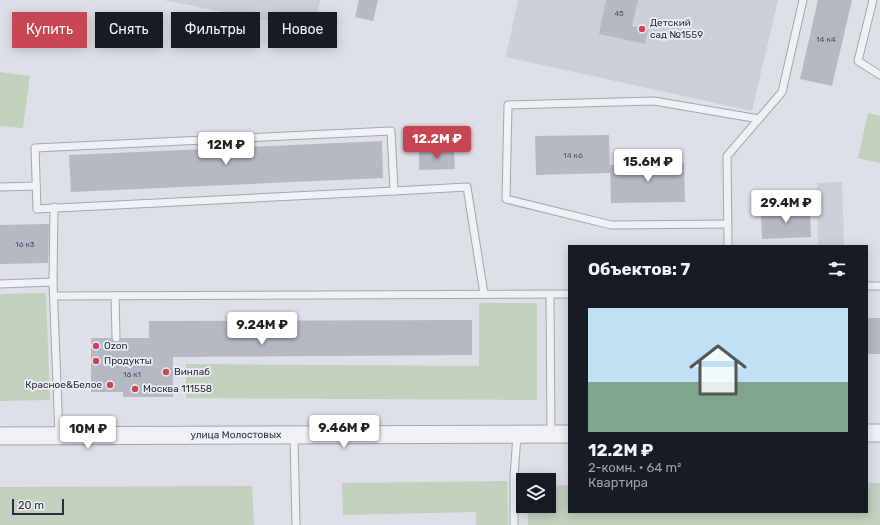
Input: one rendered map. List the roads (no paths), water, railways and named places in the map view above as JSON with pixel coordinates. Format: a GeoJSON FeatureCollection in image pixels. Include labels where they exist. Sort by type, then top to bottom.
{"type":"FeatureCollection","features":[{"type":"Feature","properties":{"kind":"street"},"geometry":{"type":"LineString","coordinates":[[868,433],[880,433]]}},
{"type":"Feature","properties":{"kind":"street","name":"улица Молостовых"},"geometry":{"type":"LineString","coordinates":[[0,436],[568,434]]}},
{"type":"Feature","properties":{"kind":"lane"},"geometry":{"type":"LineString","coordinates":[[728,245],[727,156],[782,92],[803,0]]}},
{"type":"Feature","properties":{"kind":"lane"},"geometry":{"type":"LineString","coordinates":[[874,0],[858,61],[880,75]]}},
{"type":"Feature","properties":{"kind":"lane"},"geometry":{"type":"LineString","coordinates":[[728,224],[612,226],[506,199],[508,105],[654,101],[758,119]]}},
{"type":"Feature","properties":{"kind":"lane"},"geometry":{"type":"LineString","coordinates":[[394,191],[391,131],[35,148],[37,209],[54,207],[394,191],[467,187],[484,294]]}},
{"type":"Feature","properties":{"kind":"lane"},"geometry":{"type":"LineString","coordinates":[[0,187],[36,186]]}},
{"type":"Feature","properties":{"kind":"lane"},"geometry":{"type":"LineString","coordinates":[[54,207],[53,282],[55,296],[59,436]]}},
{"type":"Feature","properties":{"kind":"lane"},"geometry":{"type":"LineString","coordinates":[[0,284],[53,282]]}},
{"type":"Feature","properties":{"kind":"lane"},"geometry":{"type":"LineString","coordinates":[[868,286],[880,286]]}},
{"type":"Feature","properties":{"kind":"lane"},"geometry":{"type":"LineString","coordinates":[[55,296],[568,294]]}},
{"type":"Feature","properties":{"kind":"lane"},"geometry":{"type":"LineString","coordinates":[[550,295],[551,434]]}},
{"type":"Feature","properties":{"kind":"lane"},"geometry":{"type":"LineString","coordinates":[[115,296],[116,338]]}},
{"type":"Feature","properties":{"kind":"lane"},"geometry":{"type":"LineString","coordinates":[[514,525],[514,477],[517,434]]}},
{"type":"Feature","properties":{"kind":"lane"},"geometry":{"type":"LineString","coordinates":[[294,435],[296,525]]}},
{"type":"Feature","properties":{"kind":"place","name":"Детский сад №1559"},"geometry":{"type":"Point","coordinates":[642,29]}},
{"type":"Feature","properties":{"kind":"place","name":"Ozon"},"geometry":{"type":"Point","coordinates":[96,346]}},
{"type":"Feature","properties":{"kind":"place","name":"Продукты"},"geometry":{"type":"Point","coordinates":[96,361]}},
{"type":"Feature","properties":{"kind":"place","name":"Винлаб"},"geometry":{"type":"Point","coordinates":[166,372]}},
{"type":"Feature","properties":{"kind":"place","name":"Красное&Белое"},"geometry":{"type":"Point","coordinates":[110,385]}},
{"type":"Feature","properties":{"kind":"place","name":"Москва 111558"},"geometry":{"type":"Point","coordinates":[135,389]}}]}
